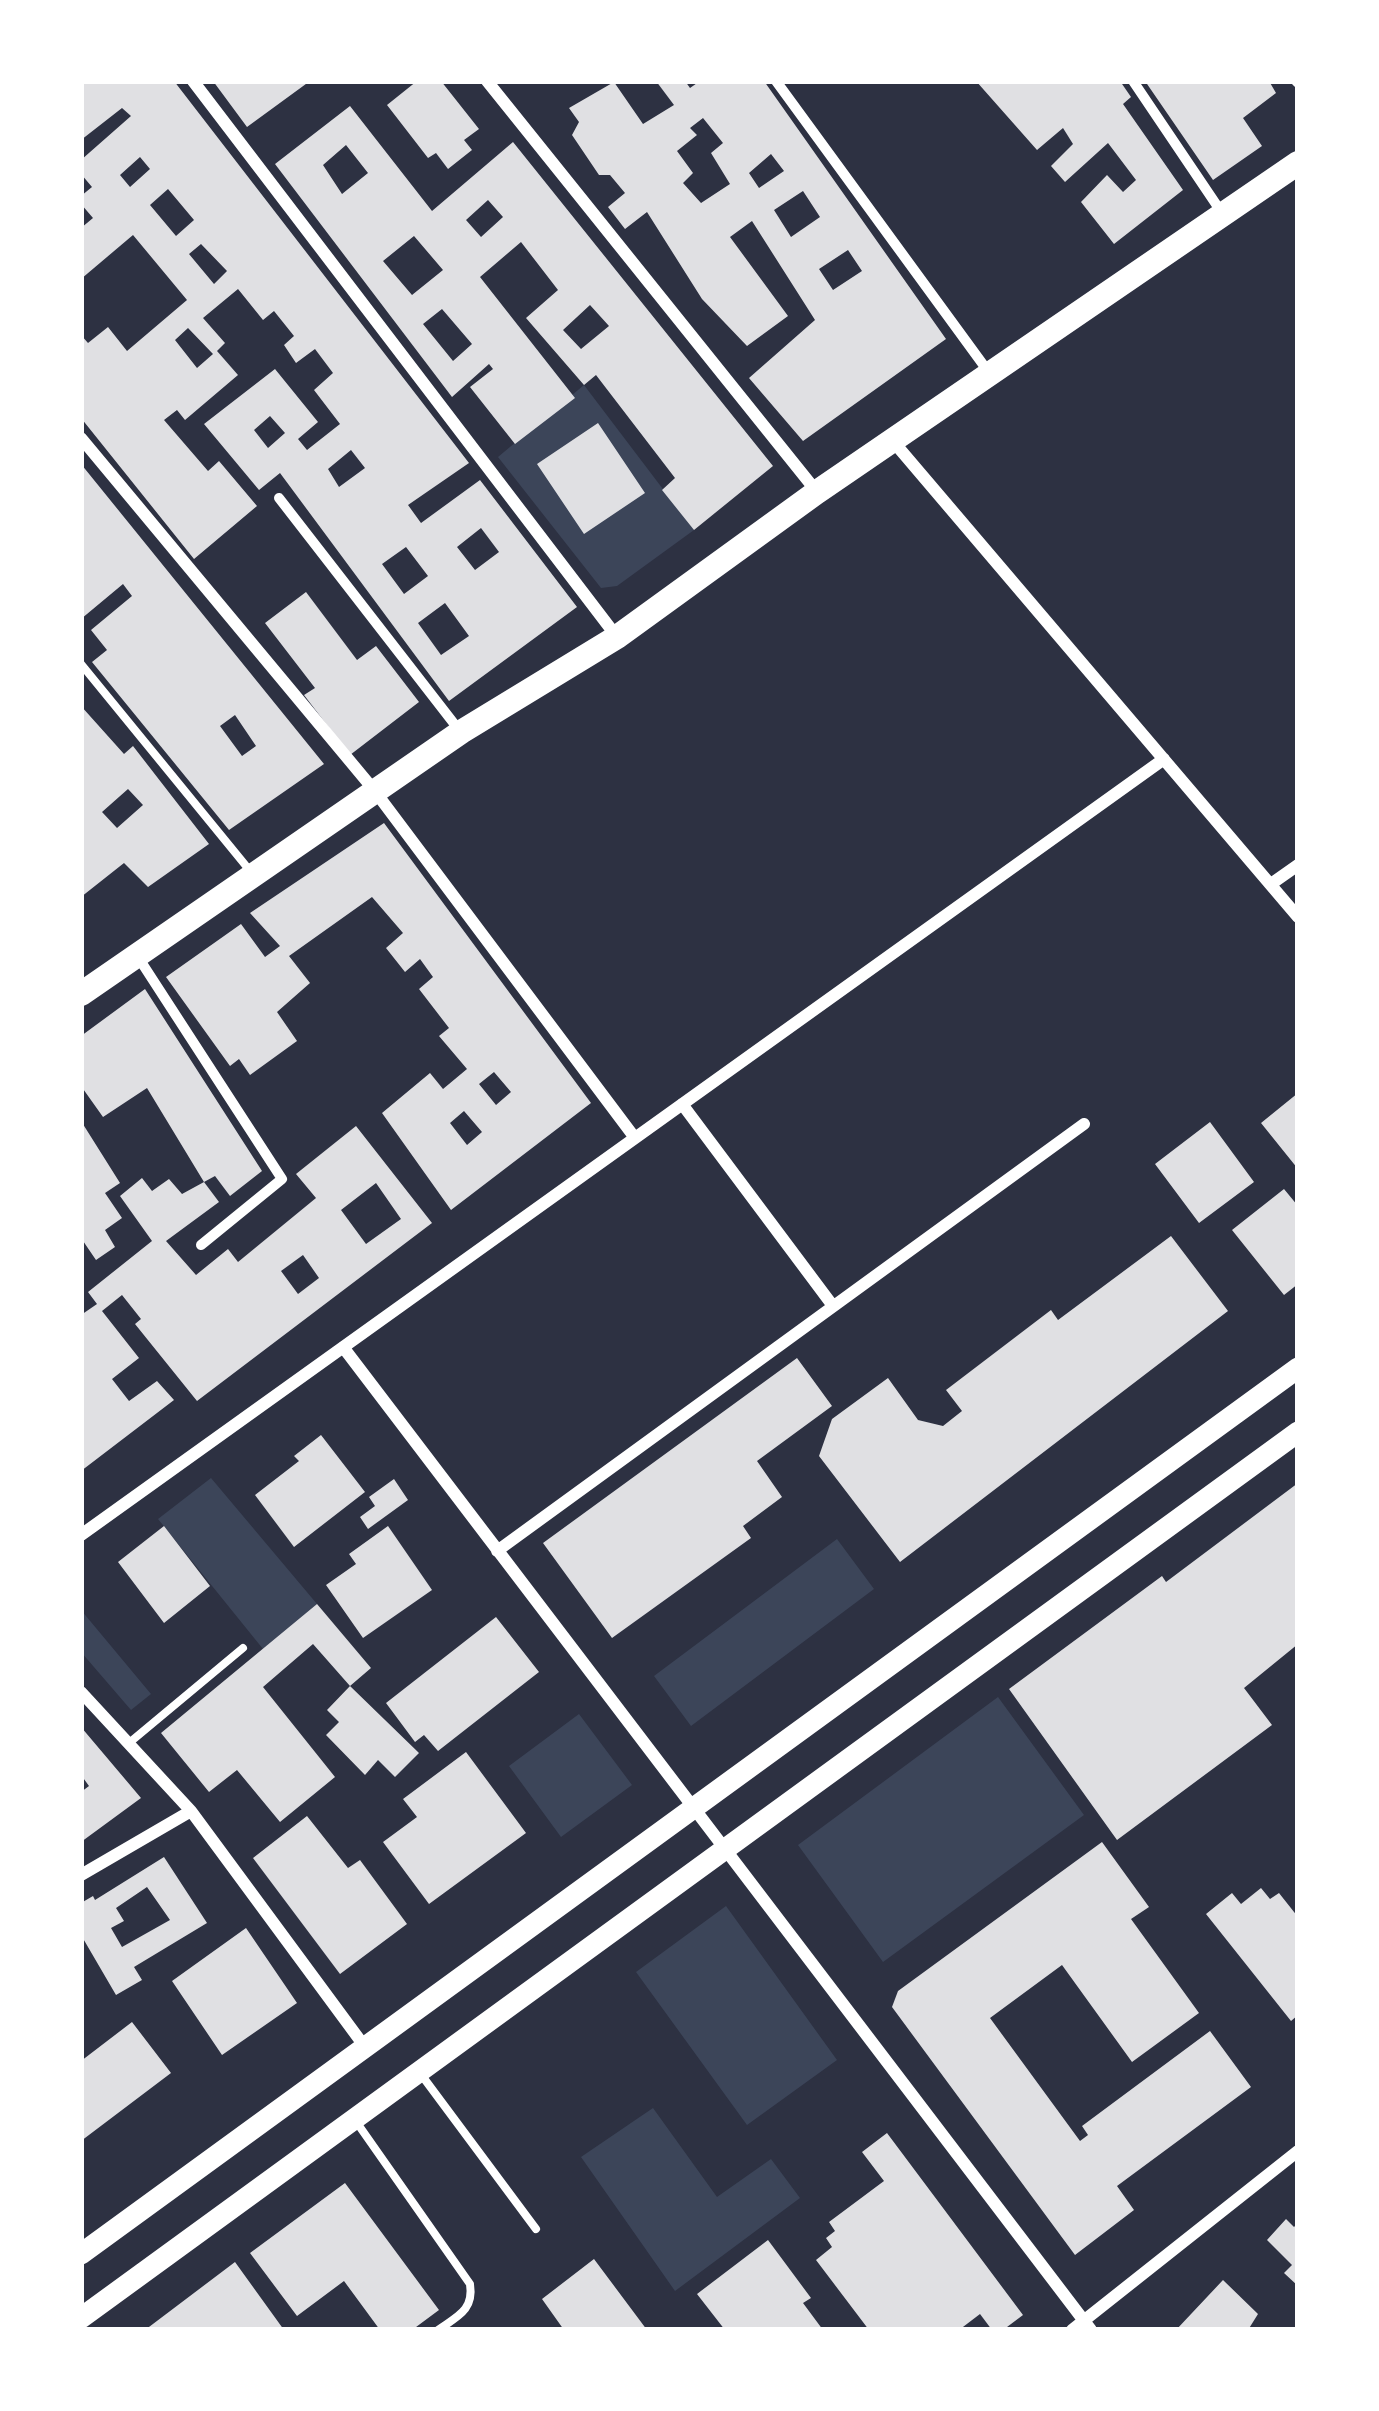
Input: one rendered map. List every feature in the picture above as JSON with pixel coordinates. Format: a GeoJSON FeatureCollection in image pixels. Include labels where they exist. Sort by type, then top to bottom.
{"type":"FeatureCollection","features":[{"type":"Feature","properties":{"kind":"main road"},"geometry":{"type":"LineString","coordinates":[[84,986],[461,732],[616,637],[817,492],[1298,163]]}},
{"type":"Feature","properties":{"kind":"street"},"geometry":{"type":"LineString","coordinates":[[193,81],[616,637]]}},
{"type":"Feature","properties":{"kind":"street"},"geometry":{"type":"LineString","coordinates":[[487,81],[817,492]]}},
{"type":"Feature","properties":{"kind":"street"},"geometry":{"type":"LineString","coordinates":[[776,81],[990,375]]}},
{"type":"Feature","properties":{"kind":"street"},"geometry":{"type":"LineString","coordinates":[[1132,81],[1223,215]]}},
{"type":"Feature","properties":{"kind":"street"},"geometry":{"type":"LineString","coordinates":[[81,438],[374,790],[635,1138]]}},
{"type":"Feature","properties":{"kind":"street"},"geometry":{"type":"LineString","coordinates":[[892,440],[1298,917]]}},
{"type":"Feature","properties":{"kind":"street"},"geometry":{"type":"LineString","coordinates":[[279,498],[461,732]]}},
{"type":"Feature","properties":{"kind":"street"},"geometry":{"type":"LineString","coordinates":[[81,1535],[1164,759]]}},
{"type":"Feature","properties":{"kind":"street"},"geometry":{"type":"LineString","coordinates":[[1271,884],[1298,866]]}},
{"type":"Feature","properties":{"kind":"street"},"geometry":{"type":"LineString","coordinates":[[136,955],[282,1178],[201,1246]]}},
{"type":"Feature","properties":{"kind":"street"},"geometry":{"type":"LineString","coordinates":[[682,1104],[833,1306]]}},
{"type":"Feature","properties":{"kind":"street"},"geometry":{"type":"LineString","coordinates":[[497,1551],[1084,1124]]}},
{"type":"Feature","properties":{"kind":"street"},"geometry":{"type":"LineString","coordinates":[[344,1347],[1088,2325]]}},
{"type":"Feature","properties":{"kind":"street"},"geometry":{"type":"LineString","coordinates":[[81,2254],[1298,1368]]}},
{"type":"Feature","properties":{"kind":"street"},"geometry":{"type":"LineString","coordinates":[[81,2318],[1298,1432]]}},
{"type":"Feature","properties":{"kind":"street"},"geometry":{"type":"LineString","coordinates":[[81,1692],[191,1811],[365,2048]]}},
{"type":"Feature","properties":{"kind":"street"},"geometry":{"type":"LineString","coordinates":[[81,1875],[191,1811]]}},
{"type":"Feature","properties":{"kind":"street"},"geometry":{"type":"LineString","coordinates":[[1072,2330],[1088,2325],[1298,2151]]}},
{"type":"Feature","properties":{"kind":"lane"},"geometry":{"type":"LineString","coordinates":[[81,664],[252,873]]}},
{"type":"Feature","properties":{"kind":"lane"},"geometry":{"type":"LineString","coordinates":[[128,1743],[243,1648]]}},
{"type":"Feature","properties":{"kind":"lane"},"geometry":{"type":"LineString","coordinates":[[419,2072],[536,2229]]}},
{"type":"Feature","properties":{"kind":"lane"},"geometry":{"type":"LineString","coordinates":[[354,2120],[470,2284],[466,2310],[438,2330]]}},
{"type":"Feature","properties":{"kind":"shaded area"},"geometry":{"type":"Polygon","coordinates":[[[584,385],[694,530],[617,586],[601,588],[498,457],[584,385]]]}},
{"type":"Feature","properties":{"kind":"shaded area"},"geometry":{"type":"Polygon","coordinates":[[[211,1478],[317,1604],[263,1649],[158,1519],[211,1478]]]}},
{"type":"Feature","properties":{"kind":"shaded area"},"geometry":{"type":"Polygon","coordinates":[[[837,1539],[874,1589],[691,1726],[654,1676],[837,1539]]]}},
{"type":"Feature","properties":{"kind":"shaded area"},"geometry":{"type":"Polygon","coordinates":[[[81,1610],[151,1694],[131,1710],[81,1652],[81,1610]]]}},
{"type":"Feature","properties":{"kind":"shaded area"},"geometry":{"type":"Polygon","coordinates":[[[998,1697],[1084,1815],[883,1962],[798,1845],[998,1697]]]}},
{"type":"Feature","properties":{"kind":"shaded area"},"geometry":{"type":"Polygon","coordinates":[[[579,1714],[632,1785],[561,1837],[509,1766],[579,1714]]]}},
{"type":"Feature","properties":{"kind":"shaded area"},"geometry":{"type":"Polygon","coordinates":[[[726,1906],[837,2060],[747,2125],[636,1972],[726,1906]]]}},
{"type":"Feature","properties":{"kind":"shaded area"},"geometry":{"type":"Polygon","coordinates":[[[653,2108],[717,2197],[771,2159],[800,2198],[675,2291],[581,2157],[653,2108]]]}},
{"type":"Feature","properties":{"kind":"building"},"geometry":{"type":"Polygon","coordinates":[[[81,81],[174,81],[469,463],[408,505],[421,523],[480,480],[577,607],[449,701],[280,473],[259,490],[204,424],[275,369],[318,422],[298,439],[307,450],[340,424],[314,390],[333,373],[315,349],[296,363],[284,345],[294,336],[274,311],[263,320],[238,289],[203,318],[225,343],[217,351],[238,375],[185,420],[177,410],[164,420],[208,471],[219,461],[257,506],[194,559],[81,418],[81,335],[88,343],[108,327],[127,351],[187,300],[133,235],[81,279],[81,228],[93,218],[81,204],[81,196],[92,187],[81,174],[81,160],[131,116],[122,108],[81,140],[81,81]],[[140,157],[120,175],[130,187],[150,169],[140,157]],[[168,189],[150,205],[176,236],[194,220],[168,189]],[[201,244],[189,254],[214,284],[227,271],[201,244]],[[188,328],[175,340],[197,368],[213,354],[188,328]],[[270,416],[254,430],[268,448],[285,433],[270,416]],[[351,450],[328,469],[339,487],[365,468],[351,450]],[[481,528],[457,547],[475,570],[499,552],[481,528]],[[406,547],[382,564],[404,594],[428,576],[406,547]],[[445,603],[418,623],[441,655],[469,636],[445,603]]]}},
{"type":"Feature","properties":{"kind":"building"},"geometry":{"type":"Polygon","coordinates":[[[213,81],[310,81],[247,127],[213,81]]]}},
{"type":"Feature","properties":{"kind":"building"},"geometry":{"type":"Polygon","coordinates":[[[417,81],[441,81],[479,129],[464,140],[472,150],[448,169],[436,153],[428,158],[387,105],[417,81]]]}},
{"type":"Feature","properties":{"kind":"building"},"geometry":{"type":"Polygon","coordinates":[[[656,81],[685,81],[690,88],[700,81],[764,81],[946,339],[803,441],[749,378],[815,320],[752,221],[730,237],[788,316],[747,346],[702,299],[647,212],[625,229],[608,207],[625,193],[610,175],[599,175],[572,135],[579,122],[569,108],[614,82],[643,124],[674,105],[656,81]],[[703,118],[690,128],[697,135],[677,151],[693,173],[683,183],[701,203],[730,184],[711,153],[723,143],[703,118]],[[771,154],[749,173],[759,188],[784,171],[771,154]],[[803,191],[774,210],[791,237],[820,217],[803,191]],[[848,250],[819,269],[833,290],[862,271],[848,250]]]}},
{"type":"Feature","properties":{"kind":"building"},"geometry":{"type":"Polygon","coordinates":[[[976,81],[1120,81],[1131,97],[1123,104],[1183,190],[1114,244],[1081,202],[1107,175],[1123,192],[1136,180],[1108,143],[1065,182],[1051,166],[1073,144],[1063,128],[1037,150],[976,81]]]}},
{"type":"Feature","properties":{"kind":"building"},"geometry":{"type":"Polygon","coordinates":[[[1145,81],[1269,81],[1276,93],[1243,118],[1262,146],[1213,180],[1145,81]]]}},
{"type":"Feature","properties":{"kind":"building"},"geometry":{"type":"Polygon","coordinates":[[[350,106],[432,211],[513,142],[773,466],[694,530],[662,490],[675,478],[596,375],[584,385],[526,318],[558,290],[521,242],[480,277],[575,398],[515,444],[470,387],[493,369],[489,364],[452,397],[275,164],[350,106]],[[346,145],[323,165],[342,194],[368,173],[346,145]],[[488,200],[466,220],[481,237],[503,217],[488,200]],[[414,236],[383,261],[412,295],[443,270],[414,236]],[[590,305],[563,330],[581,349],[609,326],[590,305]],[[442,309],[423,324],[453,361],[472,344],[442,309]]]}},
{"type":"Feature","properties":{"kind":"building"},"geometry":{"type":"Polygon","coordinates":[[[598,423],[645,493],[584,534],[537,464],[598,423]]]}},
{"type":"Feature","properties":{"kind":"building"},"geometry":{"type":"Polygon","coordinates":[[[81,464],[324,764],[229,830],[92,662],[107,650],[91,630],[132,596],[123,584],[81,619],[81,464]],[[235,715],[220,726],[242,756],[256,746],[235,715]]]}},
{"type":"Feature","properties":{"kind":"building"},"geometry":{"type":"Polygon","coordinates":[[[306,592],[357,660],[376,646],[419,702],[350,755],[304,695],[315,688],[265,623],[306,592]]]}},
{"type":"Feature","properties":{"kind":"building"},"geometry":{"type":"Polygon","coordinates":[[[81,706],[124,754],[133,746],[209,844],[148,887],[124,863],[81,897],[81,706]],[[128,789],[102,812],[117,828],[143,805],[128,789]]]}},
{"type":"Feature","properties":{"kind":"building"},"geometry":{"type":"Polygon","coordinates":[[[384,823],[591,1103],[451,1210],[382,1113],[430,1073],[443,1089],[467,1069],[439,1036],[449,1028],[419,989],[433,977],[420,959],[405,972],[386,948],[403,933],[372,897],[289,956],[310,983],[277,1012],[297,1041],[250,1075],[239,1059],[230,1066],[166,977],[241,924],[265,957],[280,946],[250,913],[384,823]],[[494,1072],[479,1084],[496,1105],[511,1092],[494,1072]],[[464,1111],[450,1123],[467,1145],[482,1132],[464,1111]]]}},
{"type":"Feature","properties":{"kind":"building"},"geometry":{"type":"Polygon","coordinates":[[[145,989],[262,1171],[230,1196],[215,1176],[204,1182],[147,1088],[103,1117],[81,1086],[81,1036],[145,989]]]}},
{"type":"Feature","properties":{"kind":"building"},"geometry":{"type":"Polygon","coordinates":[[[1298,1093],[1298,1169],[1261,1123],[1298,1093]]]}},
{"type":"Feature","properties":{"kind":"building"},"geometry":{"type":"Polygon","coordinates":[[[81,1121],[120,1183],[105,1193],[122,1218],[105,1230],[115,1247],[96,1260],[81,1238],[81,1121]]]}},
{"type":"Feature","properties":{"kind":"building"},"geometry":{"type":"Polygon","coordinates":[[[1210,1122],[1254,1182],[1199,1223],[1155,1164],[1210,1122]]]}},
{"type":"Feature","properties":{"kind":"building"},"geometry":{"type":"Polygon","coordinates":[[[356,1126],[432,1223],[197,1401],[135,1324],[141,1319],[122,1295],[102,1311],[139,1358],[112,1379],[129,1401],[157,1381],[174,1400],[81,1471],[81,1315],[97,1304],[88,1292],[152,1241],[120,1196],[142,1178],[152,1191],[169,1179],[182,1194],[204,1182],[219,1202],[166,1241],[196,1275],[228,1249],[238,1262],[316,1198],[296,1174],[356,1126]],[[376,1183],[341,1210],[366,1244],[401,1219],[376,1183]],[[303,1255],[281,1271],[298,1294],[319,1278],[303,1255]]]}},
{"type":"Feature","properties":{"kind":"building"},"geometry":{"type":"Polygon","coordinates":[[[1284,1189],[1298,1206],[1298,1284],[1284,1295],[1232,1230],[1284,1189]]]}},
{"type":"Feature","properties":{"kind":"building"},"geometry":{"type":"Polygon","coordinates":[[[1171,1236],[1228,1311],[900,1562],[819,1456],[832,1419],[888,1378],[918,1420],[943,1426],[962,1411],[946,1390],[1051,1310],[1058,1320],[1171,1236]]]}},
{"type":"Feature","properties":{"kind":"building"},"geometry":{"type":"Polygon","coordinates":[[[797,1358],[832,1406],[757,1461],[782,1497],[743,1526],[751,1538],[612,1638],[543,1543],[797,1358]]]}},
{"type":"Feature","properties":{"kind":"building"},"geometry":{"type":"Polygon","coordinates":[[[321,1435],[365,1492],[294,1547],[255,1495],[299,1461],[294,1456],[321,1435]]]}},
{"type":"Feature","properties":{"kind":"building"},"geometry":{"type":"Polygon","coordinates":[[[394,1479],[408,1500],[368,1529],[360,1517],[375,1506],[369,1497],[394,1479]]]}},
{"type":"Feature","properties":{"kind":"building"},"geometry":{"type":"Polygon","coordinates":[[[1298,1483],[1298,1644],[1244,1688],[1272,1725],[1117,1840],[1009,1689],[1162,1576],[1166,1582],[1298,1483]]]}},
{"type":"Feature","properties":{"kind":"building"},"geometry":{"type":"Polygon","coordinates":[[[164,1526],[210,1586],[164,1623],[118,1562],[164,1526]]]}},
{"type":"Feature","properties":{"kind":"building"},"geometry":{"type":"Polygon","coordinates":[[[388,1526],[432,1590],[363,1638],[326,1585],[356,1564],[349,1554],[388,1526]]]}},
{"type":"Feature","properties":{"kind":"building"},"geometry":{"type":"Polygon","coordinates":[[[317,1604],[371,1668],[350,1686],[313,1644],[263,1687],[335,1777],[280,1822],[237,1770],[209,1792],[161,1733],[317,1604]]]}},
{"type":"Feature","properties":{"kind":"building"},"geometry":{"type":"Polygon","coordinates":[[[496,1617],[539,1672],[438,1751],[424,1735],[415,1742],[386,1703],[496,1617]]]}},
{"type":"Feature","properties":{"kind":"building"},"geometry":{"type":"Polygon","coordinates":[[[350,1686],[419,1753],[395,1777],[378,1760],[365,1775],[326,1735],[339,1722],[327,1710],[350,1686]]]}},
{"type":"Feature","properties":{"kind":"building"},"geometry":{"type":"Polygon","coordinates":[[[81,1727],[141,1798],[81,1842],[81,1792],[89,1786],[81,1775],[81,1727]]]}},
{"type":"Feature","properties":{"kind":"building"},"geometry":{"type":"Polygon","coordinates":[[[466,1752],[526,1833],[429,1904],[383,1842],[417,1817],[403,1799],[466,1752]]]}},
{"type":"Feature","properties":{"kind":"building"},"geometry":{"type":"Polygon","coordinates":[[[307,1816],[348,1868],[360,1860],[407,1924],[340,1974],[253,1858],[307,1816]]]}},
{"type":"Feature","properties":{"kind":"building"},"geometry":{"type":"Polygon","coordinates":[[[1102,1842],[1149,1907],[1131,1919],[1199,2013],[1132,2062],[1062,1965],[990,2018],[1080,2141],[1088,2135],[1082,2126],[1210,2031],[1251,2087],[1117,2186],[1134,2210],[1075,2255],[892,2007],[898,1991],[1102,1842]]]}},
{"type":"Feature","properties":{"kind":"building"},"geometry":{"type":"Polygon","coordinates":[[[164,1857],[207,1923],[134,1967],[142,1980],[116,1995],[81,1935],[81,1903],[93,1896],[95,1900],[164,1857]],[[147,1887],[116,1908],[124,1921],[111,1928],[122,1947],[170,1920],[147,1887]]]}},
{"type":"Feature","properties":{"kind":"building"},"geometry":{"type":"Polygon","coordinates":[[[1261,1888],[1270,1899],[1279,1893],[1298,1917],[1298,2015],[1291,2021],[1206,1914],[1232,1893],[1241,1904],[1261,1888]]]}},
{"type":"Feature","properties":{"kind":"building"},"geometry":{"type":"Polygon","coordinates":[[[246,1928],[297,2003],[222,2055],[172,1981],[246,1928]]]}},
{"type":"Feature","properties":{"kind":"building"},"geometry":{"type":"Polygon","coordinates":[[[132,2022],[171,2073],[81,2141],[81,2061],[132,2022]]]}},
{"type":"Feature","properties":{"kind":"building"},"geometry":{"type":"Polygon","coordinates":[[[887,2133],[1023,2315],[1003,2330],[992,2330],[980,2314],[959,2330],[869,2330],[816,2260],[832,2247],[826,2238],[835,2231],[829,2222],[884,2181],[862,2152],[887,2133]]]}},
{"type":"Feature","properties":{"kind":"building"},"geometry":{"type":"Polygon","coordinates":[[[345,2183],[439,2310],[412,2330],[380,2330],[344,2281],[297,2316],[250,2253],[345,2183]]]}},
{"type":"Feature","properties":{"kind":"building"},"geometry":{"type":"Polygon","coordinates":[[[1286,2219],[1294,2227],[1298,2223],[1298,2286],[1284,2273],[1292,2265],[1267,2240],[1286,2219]]]}},
{"type":"Feature","properties":{"kind":"building"},"geometry":{"type":"Polygon","coordinates":[[[768,2240],[811,2298],[803,2303],[823,2330],[725,2330],[697,2294],[768,2240]]]}},
{"type":"Feature","properties":{"kind":"building"},"geometry":{"type":"Polygon","coordinates":[[[594,2259],[647,2330],[564,2330],[542,2299],[594,2259]]]}},
{"type":"Feature","properties":{"kind":"building"},"geometry":{"type":"Polygon","coordinates":[[[235,2262],[284,2330],[145,2330],[235,2262]]]}},
{"type":"Feature","properties":{"kind":"building"},"geometry":{"type":"Polygon","coordinates":[[[1223,2280],[1258,2314],[1248,2330],[1176,2330],[1223,2280]]]}}]}
